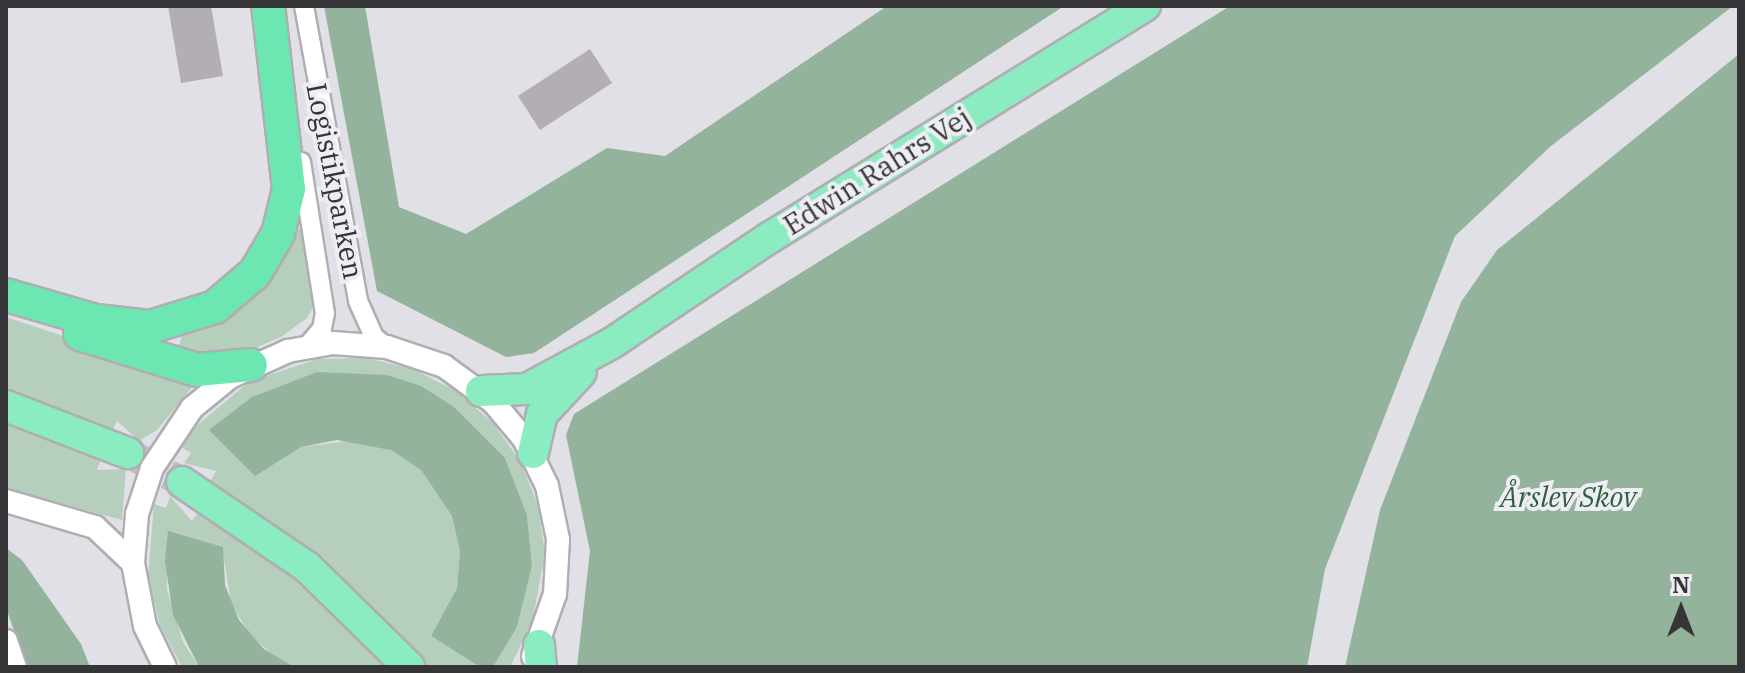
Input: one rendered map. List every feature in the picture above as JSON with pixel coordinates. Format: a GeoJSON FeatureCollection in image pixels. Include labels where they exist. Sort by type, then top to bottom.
{"type":"FeatureCollection","features":[{"type":"Feature","properties":{"kind":"highway"},"geometry":{"type":"LineString","coordinates":[[6,295],[96,321],[150,327],[215,307],[255,273],[278,234],[289,189],[269,6]]}},
{"type":"Feature","properties":{"kind":"highway","name":"Edwin Rahrs Vej"},"geometry":{"type":"LineString","coordinates":[[612,343],[769,238],[1145,6]]}},
{"type":"Feature","properties":{"kind":"highway"},"geometry":{"type":"LineString","coordinates":[[6,310],[197,370],[251,365]]}},
{"type":"Feature","properties":{"kind":"highway"},"geometry":{"type":"LineString","coordinates":[[481,391],[527,389],[612,343]]}},
{"type":"Feature","properties":{"kind":"highway"},"geometry":{"type":"LineString","coordinates":[[533,453],[542,414],[612,343]]}},
{"type":"Feature","properties":{"kind":"highway"},"geometry":{"type":"LineString","coordinates":[[6,406],[128,453]]}},
{"type":"Feature","properties":{"kind":"highway"},"geometry":{"type":"LineString","coordinates":[[182,482],[307,567],[409,667]]}},
{"type":"Feature","properties":{"kind":"street","name":"Logistikparken"},"geometry":{"type":"LineString","coordinates":[[269,6],[324,295],[322,329],[307,346]]}},
{"type":"Feature","properties":{"kind":"street","name":"Logistikparken"},"geometry":{"type":"LineString","coordinates":[[304,6],[358,301],[374,337],[387,347]]}},
{"type":"Feature","properties":{"kind":"street"},"geometry":{"type":"LineString","coordinates":[[165,667],[145,626],[133,563],[143,491],[163,447],[192,408],[251,365],[307,346],[387,347],[444,366],[481,391],[533,453],[552,504],[559,557],[551,611],[536,660]]}},
{"type":"Feature","properties":{"kind":"street"},"geometry":{"type":"LineString","coordinates":[[6,501],[95,527],[133,563]]}},
{"type":"Feature","properties":{"kind":"street"},"geometry":{"type":"LineString","coordinates":[[6,641],[15,667]]}},
{"type":"Feature","properties":{"kind":"green space"},"geometry":{"type":"Polygon","coordinates":[[[324,6],[365,6],[399,207],[466,234],[607,148],[665,156],[887,6],[1064,6],[534,353],[506,357],[377,291],[324,6]]]}},
{"type":"Feature","properties":{"kind":"green space"},"geometry":{"type":"Polygon","coordinates":[[[1230,6],[1733,6],[1551,146],[1455,236],[1325,569],[1307,667],[577,667],[590,551],[566,435],[574,414],[1230,6]]]}},
{"type":"Feature","properties":{"kind":"green space","name":"Årslev Skov"},"geometry":{"type":"Polygon","coordinates":[[[1739,54],[1739,667],[1345,667],[1380,510],[1461,302],[1497,250],[1739,54]]]}},
{"type":"Feature","properties":{"kind":"green space"},"geometry":{"type":"Polygon","coordinates":[[[294,229],[304,229],[315,304],[307,318],[281,337],[226,360],[214,361],[178,349],[183,333],[252,297],[294,229]]]}},
{"type":"Feature","properties":{"kind":"green space"},"geometry":{"type":"Polygon","coordinates":[[[6,317],[189,378],[193,386],[157,430],[139,441],[117,421],[112,431],[6,392],[6,317]]]}},
{"type":"Feature","properties":{"kind":"green space"},"geometry":{"type":"Polygon","coordinates":[[[366,358],[413,369],[456,391],[492,422],[520,461],[538,505],[545,553],[532,623],[510,667],[493,667],[517,627],[532,566],[527,515],[505,458],[387,375],[269,464],[301,447],[355,440],[391,450],[421,470],[452,516],[460,551],[457,588],[431,636],[480,667],[428,667],[314,555],[210,482],[216,471],[184,463],[191,453],[180,446],[195,427],[250,381],[318,359],[366,358]]]}},
{"type":"Feature","properties":{"kind":"green space"},"geometry":{"type":"Polygon","coordinates":[[[317,372],[387,375],[421,386],[454,407],[505,458],[527,515],[532,566],[517,627],[493,667],[480,667],[431,636],[457,588],[460,551],[452,516],[421,470],[391,450],[337,440],[301,447],[255,476],[209,430],[252,397],[317,372]]]}},
{"type":"Feature","properties":{"kind":"green space"},"geometry":{"type":"Polygon","coordinates":[[[6,413],[105,449],[97,470],[126,469],[122,520],[6,488],[6,413]]]}},
{"type":"Feature","properties":{"kind":"green space"},"geometry":{"type":"Polygon","coordinates":[[[170,496],[192,521],[204,504],[231,521],[400,667],[294,667],[279,660],[250,635],[231,603],[222,547],[168,532],[167,589],[183,642],[199,667],[182,667],[160,625],[148,578],[154,504],[166,508],[170,496]]]}},
{"type":"Feature","properties":{"kind":"green space"},"geometry":{"type":"Polygon","coordinates":[[[168,531],[223,547],[225,585],[239,620],[264,649],[294,667],[199,667],[173,615],[165,561],[168,531]]]}},
{"type":"Feature","properties":{"kind":"green space"},"geometry":{"type":"Polygon","coordinates":[[[6,548],[22,560],[81,644],[90,667],[27,667],[6,608],[6,548]]]}},
{"type":"Feature","properties":{"kind":"building"},"geometry":{"type":"Polygon","coordinates":[[[168,6],[211,6],[223,76],[181,83],[168,6]]]}},
{"type":"Feature","properties":{"kind":"building"},"geometry":{"type":"Polygon","coordinates":[[[590,49],[612,83],[540,130],[518,96],[590,49]]]}},
{"type":"Feature","properties":{"kind":"tunnel"},"geometry":{"type":"LineString","coordinates":[[128,453],[182,482]]}}]}
